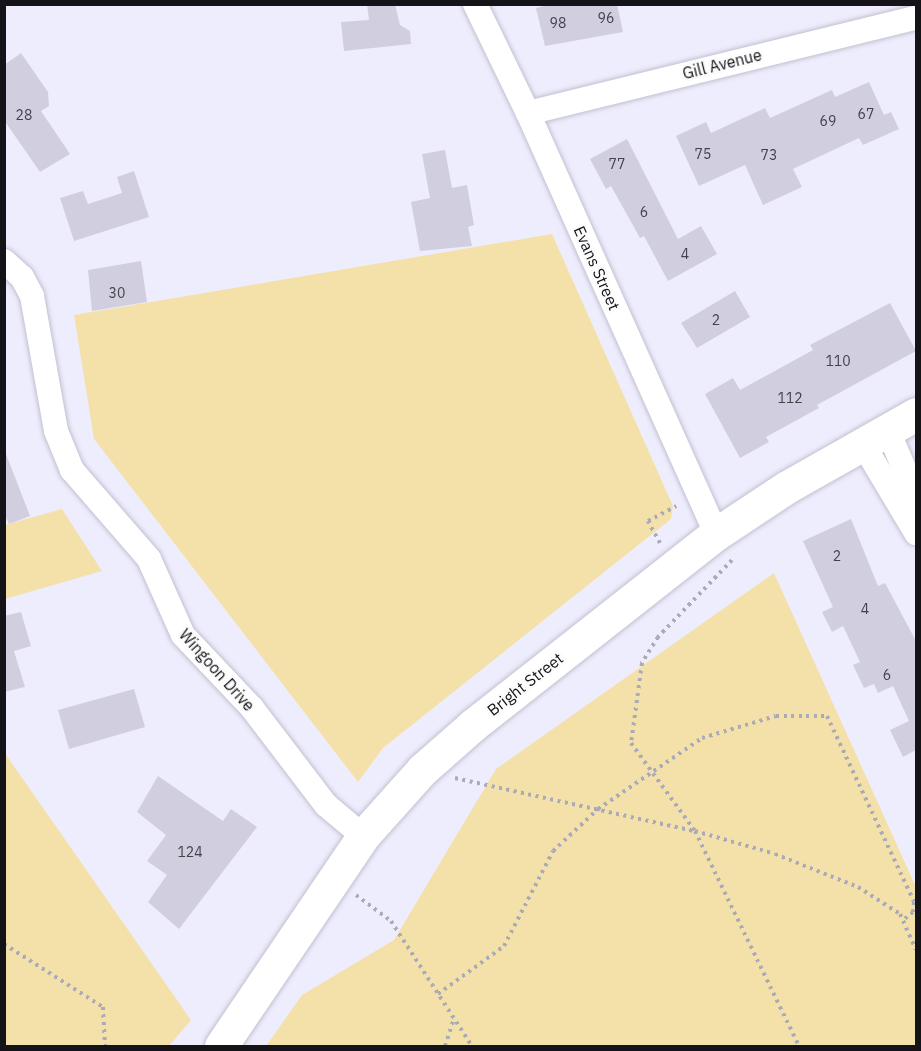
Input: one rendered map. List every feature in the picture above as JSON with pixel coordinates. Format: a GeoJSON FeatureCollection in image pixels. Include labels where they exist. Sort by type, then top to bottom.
{"type":"FeatureCollection","features":[{"type":"Feature","properties":{"kind":"street","name":"Evans Street"},"geometry":{"type":"LineString","coordinates":[[475,4],[726,545]]}},
{"type":"Feature","properties":{"kind":"street","name":"Gill Avenue"},"geometry":{"type":"LineString","coordinates":[[528,114],[543,107],[916,18]]}},
{"type":"Feature","properties":{"kind":"street","name":"Wingoon Drive"},"geometry":{"type":"LineString","coordinates":[[4,261],[22,277],[32,296],[57,431],[72,470],[149,559],[183,635],[252,708],[326,805],[363,836]]}},
{"type":"Feature","properties":{"kind":"street","name":"Bright Street"},"geometry":{"type":"LineString","coordinates":[[221,1047],[363,836],[422,770],[472,725],[726,545],[787,487],[916,414]]}},
{"type":"Feature","properties":{"kind":"street"},"geometry":{"type":"LineString","coordinates":[[875,438],[916,496]]}},
{"type":"Feature","properties":{"kind":"street"},"geometry":{"type":"LineString","coordinates":[[875,438],[916,533]]}},
{"type":"Feature","properties":{"kind":"path"},"geometry":{"type":"LineString","coordinates":[[664,551],[648,521],[676,506]]}},
{"type":"Feature","properties":{"kind":"path"},"geometry":{"type":"LineString","coordinates":[[726,545],[658,637],[642,663],[631,743],[695,831],[799,1047]]}},
{"type":"Feature","properties":{"kind":"path"},"geometry":{"type":"LineString","coordinates":[[438,994],[504,946],[553,851],[598,809],[702,738],[776,716],[827,716],[914,902],[913,912],[903,920]]}},
{"type":"Feature","properties":{"kind":"path"},"geometry":{"type":"LineString","coordinates":[[422,770],[695,831],[775,854],[858,886],[900,914],[916,950]]}},
{"type":"Feature","properties":{"kind":"path"},"geometry":{"type":"LineString","coordinates":[[333,878],[390,921],[472,1047]]}},
{"type":"Feature","properties":{"kind":"path"},"geometry":{"type":"LineString","coordinates":[[4,944],[103,1007],[105,1047]]}},
{"type":"Feature","properties":{"kind":"path"},"geometry":{"type":"LineString","coordinates":[[445,1047],[454,1019]]}},
{"type":"Feature","properties":{"kind":"shaded area"},"geometry":{"type":"Polygon","coordinates":[[[552,234],[673,506],[671,519],[383,748],[358,782],[94,439],[74,315],[552,234]]]}},
{"type":"Feature","properties":{"kind":"shaded area"},"geometry":{"type":"Polygon","coordinates":[[[62,509],[102,571],[5,599],[5,525],[62,509]]]}},
{"type":"Feature","properties":{"kind":"shaded area"},"geometry":{"type":"Polygon","coordinates":[[[774,573],[916,887],[916,1046],[266,1046],[302,995],[394,940],[496,769],[774,573]]]}},
{"type":"Feature","properties":{"kind":"shaded area"},"geometry":{"type":"Polygon","coordinates":[[[4,752],[191,1020],[169,1046],[5,1046],[4,752]]]}},
{"type":"Feature","properties":{"kind":"building"},"geometry":{"type":"Polygon","coordinates":[[[367,4],[395,4],[400,25],[410,31],[411,44],[344,51],[341,22],[369,20],[367,4]]]}},
{"type":"Feature","properties":{"kind":"building"},"geometry":{"type":"Polygon","coordinates":[[[552,4],[617,4],[623,32],[545,46],[536,8],[552,4]]]}},
{"type":"Feature","properties":{"kind":"building"},"geometry":{"type":"Polygon","coordinates":[[[21,53],[48,92],[49,106],[41,111],[70,154],[40,172],[4,120],[4,65],[21,53]]]}},
{"type":"Feature","properties":{"kind":"building"},"geometry":{"type":"Polygon","coordinates":[[[869,82],[884,115],[891,112],[899,129],[863,145],[859,138],[793,169],[802,187],[763,205],[745,165],[699,186],[676,136],[706,122],[711,133],[765,108],[770,118],[832,90],[835,97],[869,82]]]}},
{"type":"Feature","properties":{"kind":"building"},"geometry":{"type":"Polygon","coordinates":[[[627,139],[678,239],[701,226],[717,254],[668,281],[644,236],[640,238],[611,186],[606,189],[590,159],[627,139]]]}},
{"type":"Feature","properties":{"kind":"building"},"geometry":{"type":"Polygon","coordinates":[[[445,150],[452,188],[467,185],[474,225],[468,227],[472,246],[420,251],[411,202],[430,198],[422,154],[445,150]]]}},
{"type":"Feature","properties":{"kind":"building"},"geometry":{"type":"Polygon","coordinates":[[[134,171],[149,217],[74,241],[60,198],[83,191],[88,204],[122,193],[117,177],[134,171]]]}},
{"type":"Feature","properties":{"kind":"building"},"geometry":{"type":"Polygon","coordinates":[[[141,261],[147,302],[92,311],[88,270],[141,261]]]}},
{"type":"Feature","properties":{"kind":"building"},"geometry":{"type":"Polygon","coordinates":[[[735,291],[750,317],[697,348],[681,323],[735,291]]]}},
{"type":"Feature","properties":{"kind":"building"},"geometry":{"type":"Polygon","coordinates":[[[890,303],[916,351],[817,405],[819,408],[766,437],[769,442],[740,458],[705,394],[733,378],[740,390],[813,350],[810,345],[890,303]]]}},
{"type":"Feature","properties":{"kind":"building"},"geometry":{"type":"Polygon","coordinates":[[[6,454],[30,516],[9,524],[4,513],[6,454]]]}},
{"type":"Feature","properties":{"kind":"building"},"geometry":{"type":"Polygon","coordinates":[[[851,519],[878,586],[885,583],[916,641],[916,750],[903,757],[890,730],[909,721],[893,686],[878,693],[874,684],[864,688],[853,665],[860,662],[843,626],[832,632],[822,612],[833,607],[803,541],[851,519]]]}},
{"type":"Feature","properties":{"kind":"building"},"geometry":{"type":"Polygon","coordinates":[[[21,612],[31,646],[14,651],[25,687],[4,692],[4,616],[21,612]]]}},
{"type":"Feature","properties":{"kind":"building"},"geometry":{"type":"Polygon","coordinates":[[[134,689],[145,727],[69,749],[58,710],[134,689]]]}},
{"type":"Feature","properties":{"kind":"building"},"geometry":{"type":"Polygon","coordinates":[[[158,776],[223,821],[231,809],[257,827],[179,929],[148,902],[167,875],[147,861],[166,835],[137,812],[158,776]]]}}]}
